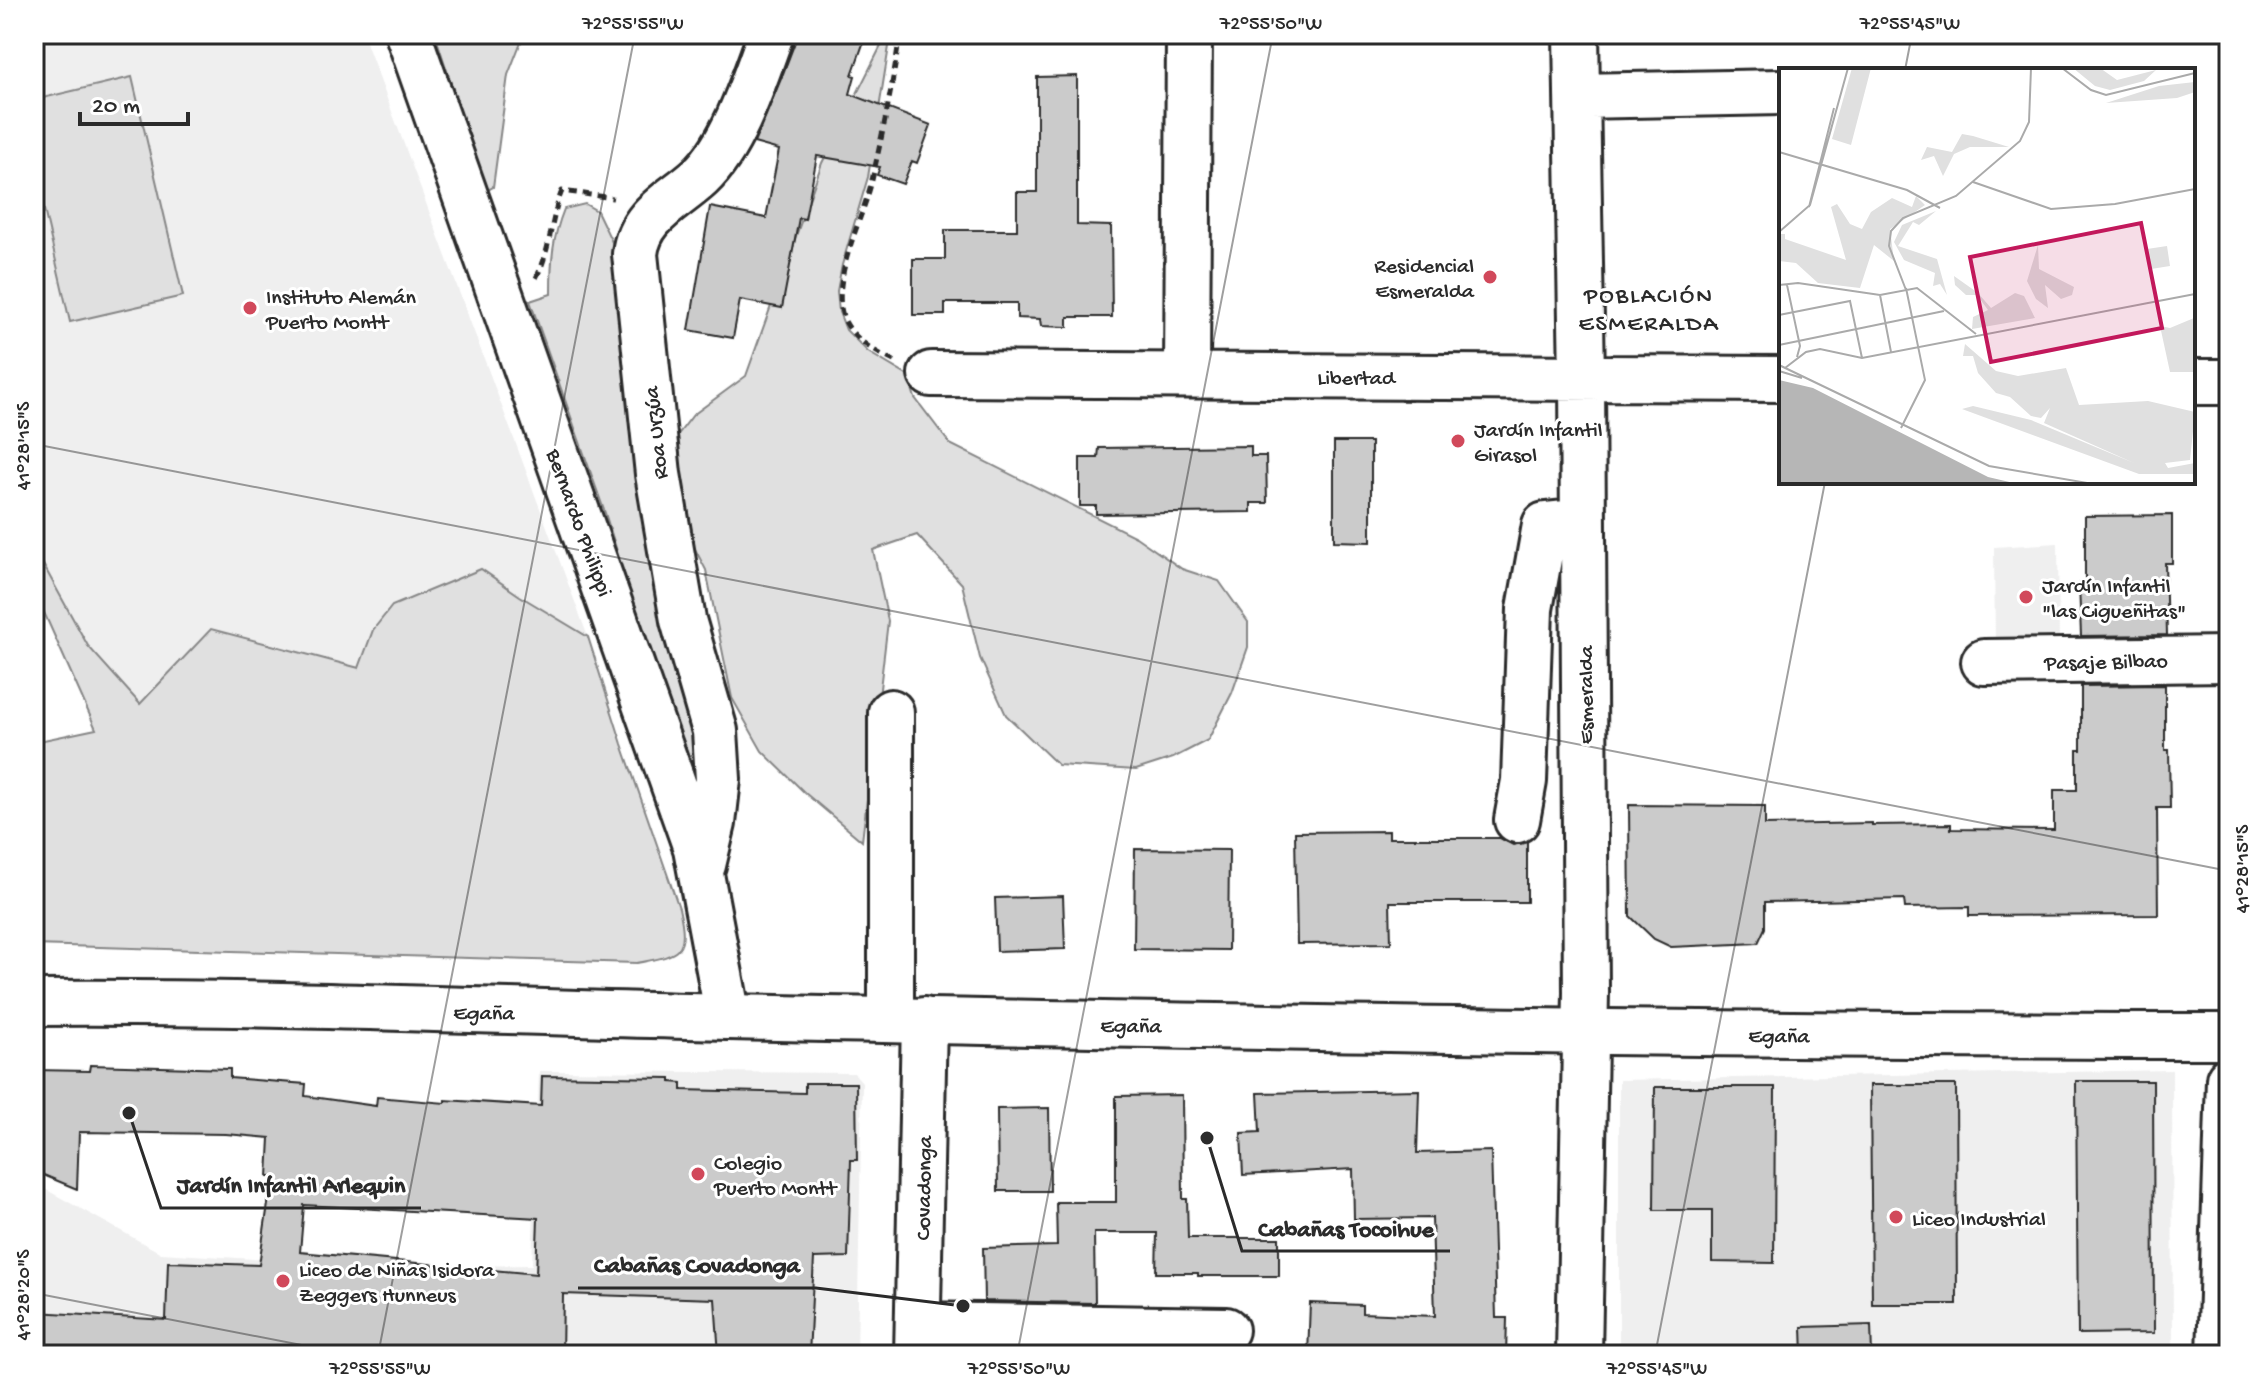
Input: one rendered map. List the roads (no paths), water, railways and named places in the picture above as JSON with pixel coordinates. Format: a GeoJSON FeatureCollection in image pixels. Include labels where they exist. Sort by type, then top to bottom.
{"type":"FeatureCollection","features":[{"type":"Feature","properties":{"kind":"street","name":"Bernardo Philippi"},"geometry":{"type":"LineString","coordinates":[[408,34],[685,816],[702,871],[728,1017]]}},
{"type":"Feature","properties":{"kind":"street","name":"Roa Urzúa"},"geometry":{"type":"LineString","coordinates":[[702,871],[713,823],[718,779],[715,731],[683,620],[658,474],[636,241],[650,217],[701,175],[717,157],[734,127],[771,34]]}},
{"type":"Feature","properties":{"kind":"street"},"geometry":{"type":"LineString","coordinates":[[1187,375],[1189,34]]}},
{"type":"Feature","properties":{"kind":"street","name":"Esmeralda"},"geometry":{"type":"LineString","coordinates":[[1576,34],[1582,378],[1586,1032],[1579,1355]]}},
{"type":"Feature","properties":{"kind":"street"},"geometry":{"type":"LineString","coordinates":[[1578,96],[1779,92]]}},
{"type":"Feature","properties":{"kind":"street","name":"Libertad"},"geometry":{"type":"LineString","coordinates":[[931,374],[1779,379]]}},
{"type":"Feature","properties":{"kind":"street"},"geometry":{"type":"LineString","coordinates":[[2195,382],[2229,382]]}},
{"type":"Feature","properties":{"kind":"street"},"geometry":{"type":"LineString","coordinates":[[1517,820],[1524,781],[1530,609],[1545,525],[1582,521]]}},
{"type":"Feature","properties":{"kind":"street","name":"Pasaje Bilbao"},"geometry":{"type":"LineString","coordinates":[[1984,662],[2229,659]]}},
{"type":"Feature","properties":{"kind":"street","name":"Covadonga"},"geometry":{"type":"LineString","coordinates":[[891,712],[908,1020],[918,1340]]}},
{"type":"Feature","properties":{"kind":"street","name":"Egaña"},"geometry":{"type":"LineString","coordinates":[[34,1003],[160,1002],[728,1017],[1586,1032],[2229,1036]]}},
{"type":"Feature","properties":{"kind":"street"},"geometry":{"type":"LineString","coordinates":[[2220,1355],[2229,1079]]}},
{"type":"Feature","properties":{"kind":"street"},"geometry":{"type":"LineString","coordinates":[[918,1340],[1226,1330]]}},
{"type":"Feature","properties":{"kind":"place","name":"Residencial Esmeralda"},"geometry":{"type":"Point","coordinates":[1490,277]}},
{"type":"Feature","properties":{"kind":"place","name":"Instituto Alemán Puerto Montt"},"geometry":{"type":"Point","coordinates":[250,308]}},
{"type":"Feature","properties":{"kind":"place","name":"Jardín Infantil Girasol"},"geometry":{"type":"Point","coordinates":[1458,441]}},
{"type":"Feature","properties":{"kind":"place","name":"Jardín Infantil \"las Cigueñitas\""},"geometry":{"type":"Point","coordinates":[2026,597]}},
{"type":"Feature","properties":{"kind":"place","name":"Jardín Infantil Arlequin"},"geometry":{"type":"Point","coordinates":[129,1113]}},
{"type":"Feature","properties":{"kind":"place","name":"Cabañas Tocoihue"},"geometry":{"type":"Point","coordinates":[1207,1138]}},
{"type":"Feature","properties":{"kind":"place","name":"Colegio Puerto Montt"},"geometry":{"type":"Point","coordinates":[698,1174]}},
{"type":"Feature","properties":{"kind":"place","name":"Liceo Industrial"},"geometry":{"type":"Point","coordinates":[1896,1217]}},
{"type":"Feature","properties":{"kind":"place","name":"Liceo de Niñas Isidora Zeggers Hunneus"},"geometry":{"type":"Point","coordinates":[283,1281]}},
{"type":"Feature","properties":{"kind":"place","name":"Cabañas Covadonga"},"geometry":{"type":"Point","coordinates":[963,1306]}},
{"type":"Feature","properties":{"kind":"district","name":"POBLACIÓN ESMERALDA"},"geometry":{"type":"Point","coordinates":[1649,308]}}]}
